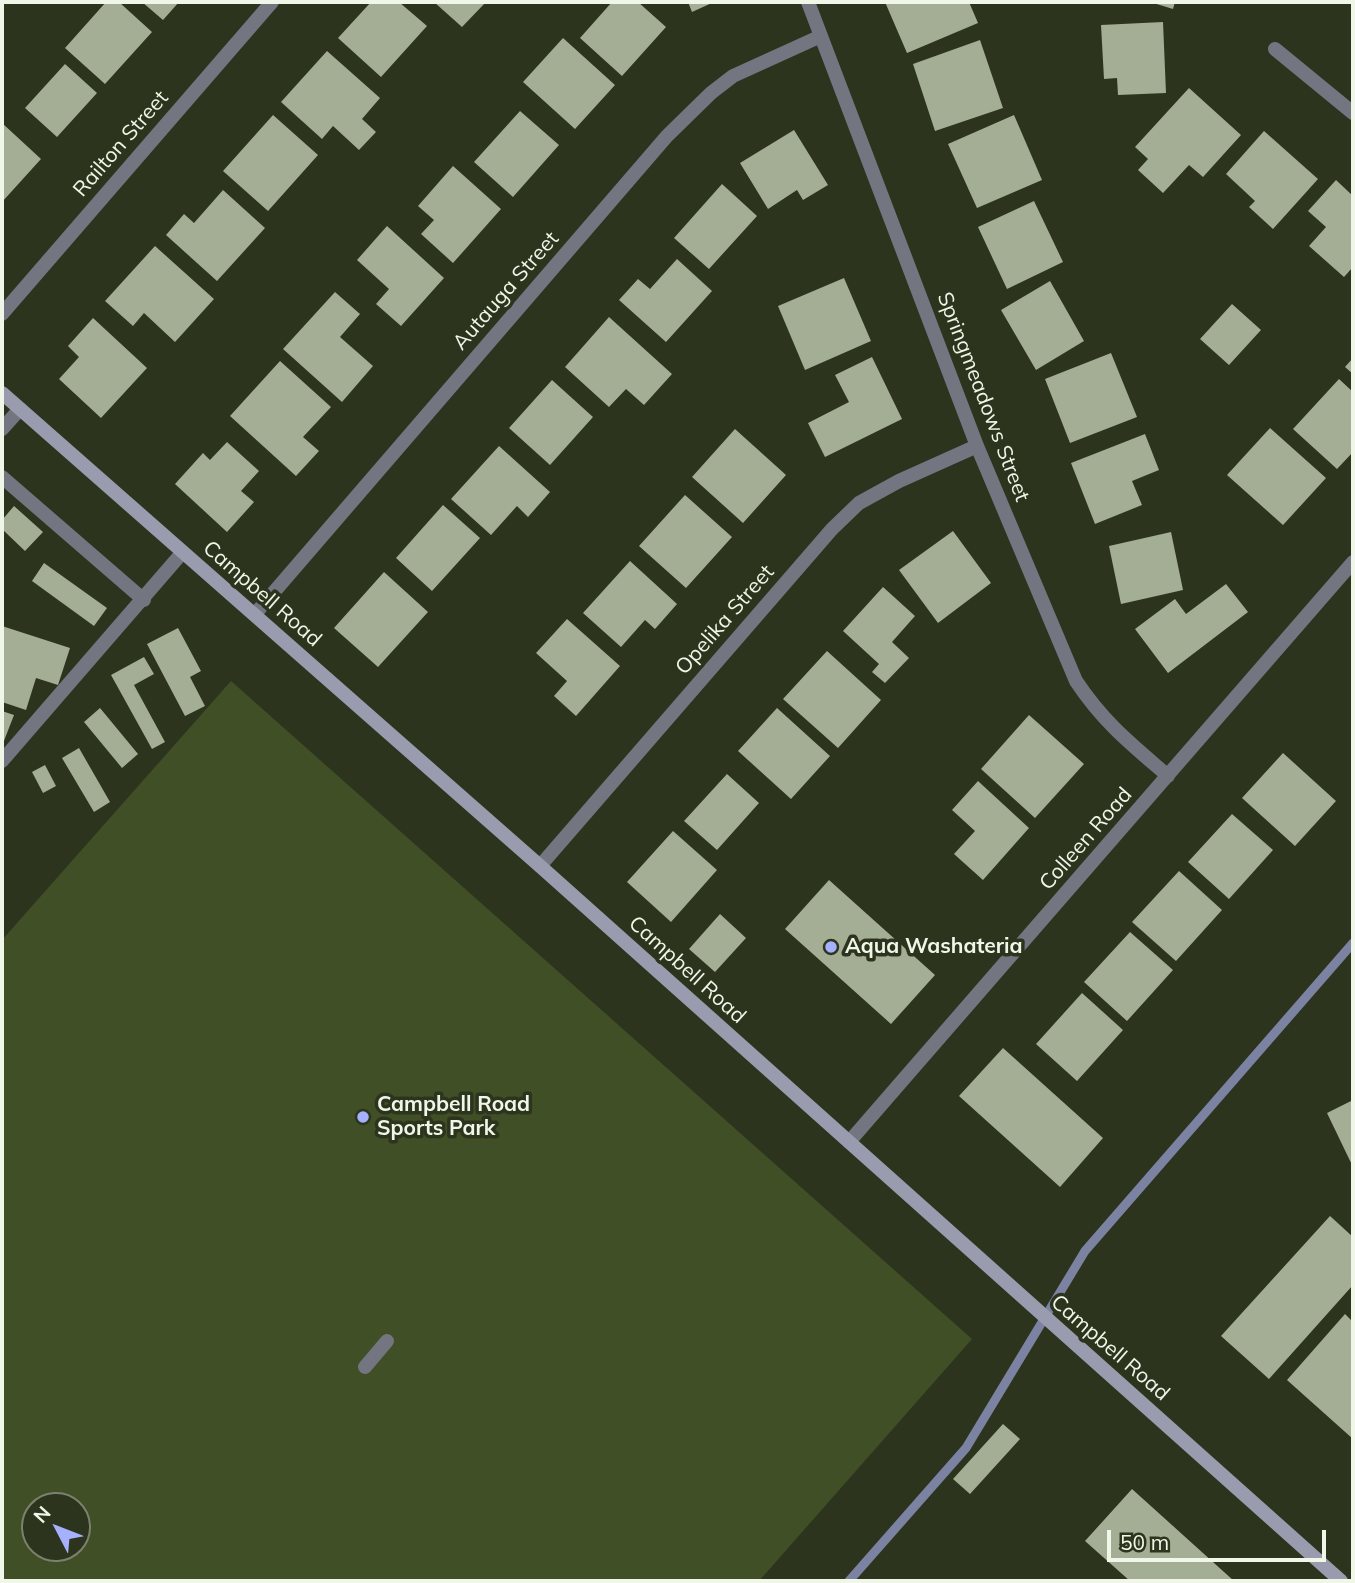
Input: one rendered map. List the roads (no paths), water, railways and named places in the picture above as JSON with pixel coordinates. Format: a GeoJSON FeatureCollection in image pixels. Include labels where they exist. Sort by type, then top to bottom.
{"type":"FeatureCollection","features":[{"type":"Feature","properties":{"kind":"street","name":"Railton Street"},"geometry":{"type":"LineString","coordinates":[[2,314],[272,2]]}},
{"type":"Feature","properties":{"kind":"street","name":"Springmeadows Street"},"geometry":{"type":"LineString","coordinates":[[808,2],[977,446],[1076,681],[1095,710],[1168,776]]}},
{"type":"Feature","properties":{"kind":"street","name":"Autauga Street"},"geometry":{"type":"LineString","coordinates":[[254,614],[667,136],[711,93],[733,76],[821,36]]}},
{"type":"Feature","properties":{"kind":"street"},"geometry":{"type":"LineString","coordinates":[[1275,49],[1353,113]]}},
{"type":"Feature","properties":{"kind":"street","name":"Campbell Road"},"geometry":{"type":"LineString","coordinates":[[2,393],[540,866],[1341,1581]]}},
{"type":"Feature","properties":{"kind":"street"},"geometry":{"type":"LineString","coordinates":[[2,429],[20,409]]}},
{"type":"Feature","properties":{"kind":"street","name":"Opelika Street"},"geometry":{"type":"LineString","coordinates":[[540,866],[841,520],[859,503],[899,481],[977,446]]}},
{"type":"Feature","properties":{"kind":"street"},"geometry":{"type":"LineString","coordinates":[[2,477],[144,600]]}},
{"type":"Feature","properties":{"kind":"street"},"geometry":{"type":"LineString","coordinates":[[2,761],[183,553]]}},
{"type":"Feature","properties":{"kind":"street","name":"Colleen Road"},"geometry":{"type":"LineString","coordinates":[[849,1142],[1353,562]]}},
{"type":"Feature","properties":{"kind":"street"},"geometry":{"type":"LineString","coordinates":[[365,1367],[387,1341]]}},
{"type":"Feature","properties":{"kind":"waterway"},"geometry":{"type":"LineString","coordinates":[[849,1581],[966,1448],[1085,1251],[1353,943]]}},
{"type":"Feature","properties":{"kind":"place","name":"Aqua Washateria"},"geometry":{"type":"Point","coordinates":[831,947]}},
{"type":"Feature","properties":{"kind":"place","name":"Campbell Road Sports Park"},"geometry":{"type":"Point","coordinates":[363,1117]}}]}
